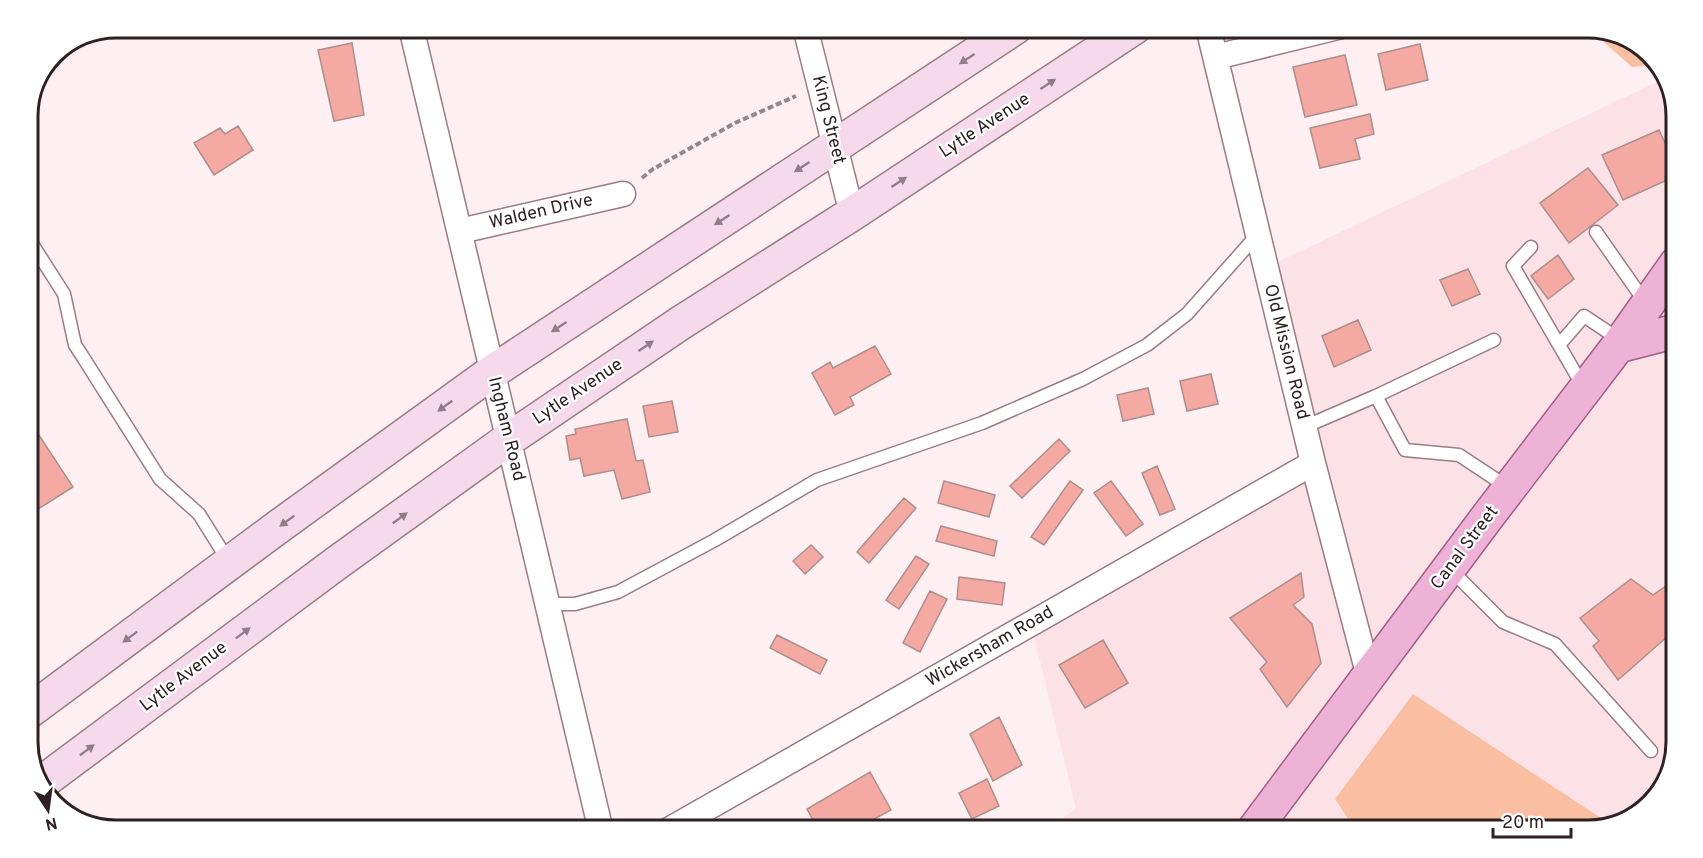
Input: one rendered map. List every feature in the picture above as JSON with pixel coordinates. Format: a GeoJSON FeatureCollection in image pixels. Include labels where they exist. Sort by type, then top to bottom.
{"type":"FeatureCollection","features":[{"type":"Feature","properties":{"kind":"main road"},"geometry":{"type":"LineString","coordinates":[[38,705],[492,372],[999,38]]}},
{"type":"Feature","properties":{"kind":"main road"},"geometry":{"type":"LineString","coordinates":[[946,151],[991,95],[1077,38]]}},
{"type":"Feature","properties":{"kind":"main road","name":"Lytle Avenue"},"geometry":{"type":"LineString","coordinates":[[47,779],[509,439],[682,322],[852,214],[1118,38]]}},
{"type":"Feature","properties":{"kind":"main road","name":"Canal Street"},"geometry":{"type":"LineString","coordinates":[[1261,820],[1619,344],[1665,279]]}},
{"type":"Feature","properties":{"kind":"main road"},"geometry":{"type":"LineString","coordinates":[[1619,344],[1665,333]]}},
{"type":"Feature","properties":{"kind":"street","name":"Ingham Road"},"geometry":{"type":"LineString","coordinates":[[414,38],[598,820]]}},
{"type":"Feature","properties":{"kind":"street","name":"King Street"},"geometry":{"type":"LineString","coordinates":[[808,38],[852,214]]}},
{"type":"Feature","properties":{"kind":"street","name":"Old Mission Road"},"geometry":{"type":"LineString","coordinates":[[1211,38],[1304,427],[1369,676]]}},
{"type":"Feature","properties":{"kind":"street"},"geometry":{"type":"LineString","coordinates":[[1216,57],[1293,38]]}},
{"type":"Feature","properties":{"kind":"street","name":"Walden Drive"},"geometry":{"type":"LineString","coordinates":[[460,231],[623,194]]}},
{"type":"Feature","properties":{"kind":"street","name":"Wickersham Road"},"geometry":{"type":"LineString","coordinates":[[686,820],[1313,463]]}},
{"type":"Feature","properties":{"kind":"lane"},"geometry":{"type":"LineString","coordinates":[[1596,232],[1647,304]]}},
{"type":"Feature","properties":{"kind":"lane"},"geometry":{"type":"LineString","coordinates":[[548,604],[575,604],[618,592],[716,540],[817,480],[982,423],[1083,379],[1147,345],[1187,314],[1258,234]]}},
{"type":"Feature","properties":{"kind":"lane"},"geometry":{"type":"LineString","coordinates":[[1531,247],[1513,267],[1585,389]]}},
{"type":"Feature","properties":{"kind":"lane"},"geometry":{"type":"LineString","coordinates":[[38,253],[64,294],[75,345],[160,479],[199,514],[230,563]]}},
{"type":"Feature","properties":{"kind":"lane"},"geometry":{"type":"LineString","coordinates":[[1559,345],[1584,316],[1619,344]]}},
{"type":"Feature","properties":{"kind":"lane"},"geometry":{"type":"LineString","coordinates":[[1304,427],[1494,340]]}},
{"type":"Feature","properties":{"kind":"lane"},"geometry":{"type":"LineString","coordinates":[[1376,396],[1405,450],[1459,455],[1510,488]]}},
{"type":"Feature","properties":{"kind":"lane"},"geometry":{"type":"LineString","coordinates":[[1449,568],[1503,622],[1555,644],[1651,752]]}},
{"type":"Feature","properties":{"kind":"path"},"geometry":{"type":"LineString","coordinates":[[623,194],[652,169],[735,123],[819,86]]}},
{"type":"Feature","properties":{"kind":"shaded area"},"geometry":{"type":"Polygon","coordinates":[[[1600,39],[1631,51],[1647,66],[1632,67],[1600,39]]]}},
{"type":"Feature","properties":{"kind":"shaded area"},"geometry":{"type":"Polygon","coordinates":[[[1657,82],[1665,111],[1666,742],[1663,762],[1657,777],[1643,798],[1635,804],[1617,815],[1602,819],[1413,695],[1335,799],[1349,820],[1060,820],[1076,808],[1031,624],[1313,463],[1265,268],[1657,82]]]}},
{"type":"Feature","properties":{"kind":"shaded area"},"geometry":{"type":"Polygon","coordinates":[[[1413,694],[1602,819],[1349,820],[1335,799],[1413,694]]]}},
{"type":"Feature","properties":{"kind":"building"},"geometry":{"type":"Polygon","coordinates":[[[352,43],[364,115],[334,121],[318,50],[352,43]]]}},
{"type":"Feature","properties":{"kind":"building"},"geometry":{"type":"Polygon","coordinates":[[[1420,44],[1428,80],[1386,90],[1378,54],[1420,44]]]}},
{"type":"Feature","properties":{"kind":"building"},"geometry":{"type":"Polygon","coordinates":[[[1345,55],[1357,105],[1305,117],[1293,67],[1345,55]]]}},
{"type":"Feature","properties":{"kind":"building"},"geometry":{"type":"Polygon","coordinates":[[[1370,114],[1374,134],[1355,139],[1360,159],[1320,168],[1310,128],[1370,114]]]}},
{"type":"Feature","properties":{"kind":"building"},"geometry":{"type":"Polygon","coordinates":[[[238,126],[253,150],[214,175],[194,143],[220,128],[225,134],[238,126]]]}},
{"type":"Feature","properties":{"kind":"building"},"geometry":{"type":"Polygon","coordinates":[[[1659,130],[1665,143],[1665,181],[1623,200],[1602,155],[1659,130]]]}},
{"type":"Feature","properties":{"kind":"building"},"geometry":{"type":"Polygon","coordinates":[[[1588,168],[1618,205],[1569,243],[1540,203],[1588,168]]]}},
{"type":"Feature","properties":{"kind":"building"},"geometry":{"type":"Polygon","coordinates":[[[1558,255],[1574,279],[1548,299],[1531,276],[1558,255]]]}},
{"type":"Feature","properties":{"kind":"building"},"geometry":{"type":"Polygon","coordinates":[[[1468,269],[1480,294],[1452,306],[1440,280],[1468,269]]]}},
{"type":"Feature","properties":{"kind":"building"},"geometry":{"type":"Polygon","coordinates":[[[1358,320],[1371,350],[1334,367],[1322,336],[1358,320]]]}},
{"type":"Feature","properties":{"kind":"building"},"geometry":{"type":"Polygon","coordinates":[[[875,346],[891,374],[850,397],[854,405],[835,415],[812,373],[830,362],[833,368],[875,346]]]}},
{"type":"Feature","properties":{"kind":"building"},"geometry":{"type":"Polygon","coordinates":[[[1211,374],[1218,404],[1187,411],[1180,381],[1211,374]]]}},
{"type":"Feature","properties":{"kind":"building"},"geometry":{"type":"Polygon","coordinates":[[[1148,388],[1154,414],[1123,421],[1117,395],[1148,388]]]}},
{"type":"Feature","properties":{"kind":"building"},"geometry":{"type":"Polygon","coordinates":[[[672,401],[678,432],[649,437],[643,406],[672,401]]]}},
{"type":"Feature","properties":{"kind":"building"},"geometry":{"type":"Polygon","coordinates":[[[627,419],[636,461],[643,460],[650,492],[622,499],[614,470],[584,476],[580,458],[570,460],[566,436],[576,434],[575,429],[627,419]]]}},
{"type":"Feature","properties":{"kind":"building"},"geometry":{"type":"Polygon","coordinates":[[[38,434],[73,487],[38,509],[38,434]]]}},
{"type":"Feature","properties":{"kind":"building"},"geometry":{"type":"Polygon","coordinates":[[[1059,439],[1070,451],[1022,498],[1010,486],[1059,439]]]}},
{"type":"Feature","properties":{"kind":"building"},"geometry":{"type":"Polygon","coordinates":[[[1157,466],[1175,509],[1160,515],[1142,473],[1157,466]]]}},
{"type":"Feature","properties":{"kind":"building"},"geometry":{"type":"Polygon","coordinates":[[[944,481],[995,495],[989,517],[938,503],[944,481]]]}},
{"type":"Feature","properties":{"kind":"building"},"geometry":{"type":"Polygon","coordinates":[[[1070,481],[1083,490],[1044,545],[1031,537],[1070,481]]]}},
{"type":"Feature","properties":{"kind":"building"},"geometry":{"type":"Polygon","coordinates":[[[1111,481],[1143,524],[1126,536],[1094,493],[1111,481]]]}},
{"type":"Feature","properties":{"kind":"building"},"geometry":{"type":"Polygon","coordinates":[[[904,498],[916,508],[869,563],[857,552],[904,498]]]}},
{"type":"Feature","properties":{"kind":"building"},"geometry":{"type":"Polygon","coordinates":[[[941,526],[997,541],[994,556],[936,541],[941,526]]]}},
{"type":"Feature","properties":{"kind":"building"},"geometry":{"type":"Polygon","coordinates":[[[811,545],[823,557],[805,574],[793,561],[811,545]]]}},
{"type":"Feature","properties":{"kind":"building"},"geometry":{"type":"Polygon","coordinates":[[[916,556],[929,564],[899,609],[886,600],[916,556]]]}},
{"type":"Feature","properties":{"kind":"building"},"geometry":{"type":"Polygon","coordinates":[[[1301,573],[1304,597],[1293,605],[1312,624],[1321,663],[1287,707],[1260,669],[1267,662],[1230,618],[1301,573]]]}},
{"type":"Feature","properties":{"kind":"building"},"geometry":{"type":"Polygon","coordinates":[[[959,577],[1005,583],[1002,605],[957,599],[959,577]]]}},
{"type":"Feature","properties":{"kind":"building"},"geometry":{"type":"Polygon","coordinates":[[[1631,579],[1653,595],[1666,586],[1666,638],[1618,680],[1593,646],[1599,641],[1580,618],[1631,579]]]}},
{"type":"Feature","properties":{"kind":"building"},"geometry":{"type":"Polygon","coordinates":[[[930,591],[947,599],[920,652],[903,643],[930,591]]]}},
{"type":"Feature","properties":{"kind":"building"},"geometry":{"type":"Polygon","coordinates":[[[777,635],[827,660],[820,674],[770,648],[777,635]]]}},
{"type":"Feature","properties":{"kind":"building"},"geometry":{"type":"Polygon","coordinates":[[[1103,640],[1128,683],[1085,708],[1059,665],[1103,640]]]}},
{"type":"Feature","properties":{"kind":"building"},"geometry":{"type":"Polygon","coordinates":[[[999,717],[1022,765],[993,781],[970,734],[999,717]]]}},
{"type":"Feature","properties":{"kind":"building"},"geometry":{"type":"Polygon","coordinates":[[[870,772],[891,810],[872,820],[813,820],[807,809],[870,772]]]}},
{"type":"Feature","properties":{"kind":"building"},"geometry":{"type":"Polygon","coordinates":[[[987,779],[999,806],[972,819],[959,793],[987,779]]]}}]}
